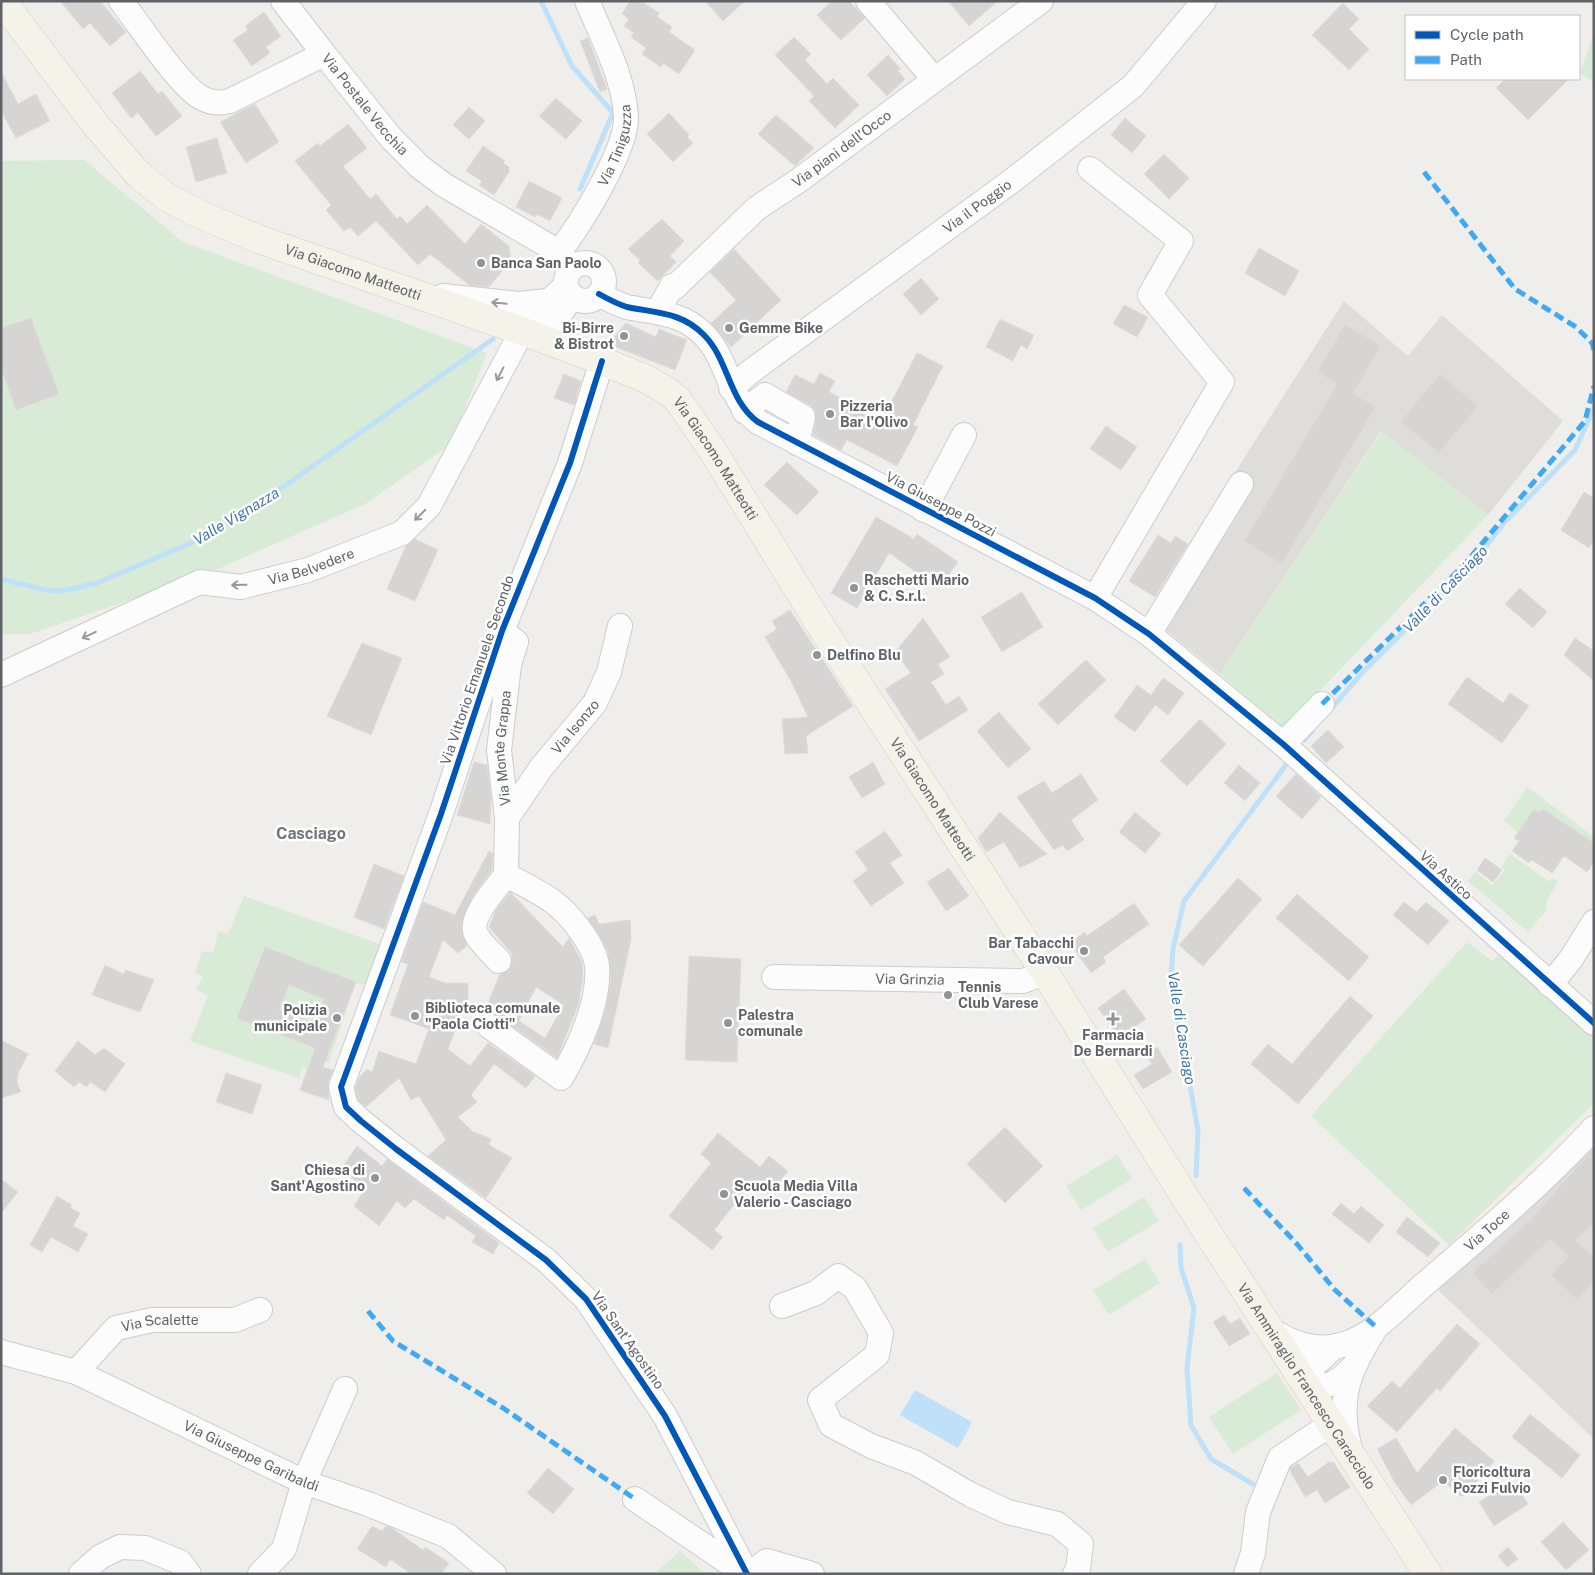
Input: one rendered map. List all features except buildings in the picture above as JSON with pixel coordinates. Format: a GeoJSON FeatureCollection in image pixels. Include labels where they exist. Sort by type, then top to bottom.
{"type":"FeatureCollection","features":[{"type":"Feature","properties":{"kind":"main road","name":"Via Giacomo Matteotti"},"geometry":{"type":"LineString","coordinates":[[2,1],[96,125],[138,174],[164,194],[192,211],[258,239],[522,331],[602,361],[642,377],[666,390],[684,407],[825,633],[1045,973],[1186,1199]]}},
{"type":"Feature","properties":{"kind":"main road","name":"Via Ammiraglio Francesco Caracciolo"},"geometry":{"type":"LineString","coordinates":[[1186,1199],[1428,1574]]}},
{"type":"Feature","properties":{"kind":"street","name":"Via Postale Vecchia"},"geometry":{"type":"LineString","coordinates":[[121,1],[191,91],[211,102],[220,104],[230,101],[324,54],[391,138],[420,167],[567,275]]}},
{"type":"Feature","properties":{"kind":"street"},"geometry":{"type":"LineString","coordinates":[[283,1],[324,54]]}},
{"type":"Feature","properties":{"kind":"street","name":"Via Tiniguzza"},"geometry":{"type":"LineString","coordinates":[[567,275],[577,228],[617,154],[625,129],[626,117],[620,87],[587,1]]}},
{"type":"Feature","properties":{"kind":"street"},"geometry":{"type":"LineString","coordinates":[[868,1],[934,79]]}},
{"type":"Feature","properties":{"kind":"street","name":"Via piani dell'Occo"},"geometry":{"type":"LineString","coordinates":[[658,311],[672,286],[674,288],[756,208],[798,182],[1041,1]]}},
{"type":"Feature","properties":{"kind":"street","name":"Via il Poggio"},"geometry":{"type":"LineString","coordinates":[[731,388],[758,366],[1013,180],[1133,86],[1204,1]]}},
{"type":"Feature","properties":{"kind":"street"},"geometry":{"type":"LineString","coordinates":[[1090,169],[1181,241],[1150,295],[1222,382],[1095,598]]}},
{"type":"Feature","properties":{"kind":"street"},"geometry":{"type":"LineString","coordinates":[[403,290],[518,304],[548,300],[567,275],[583,263],[595,266],[604,282],[599,294],[583,301],[567,275]]}},
{"type":"Feature","properties":{"kind":"street"},"geometry":{"type":"LineString","coordinates":[[549,341],[557,319],[567,275]]}},
{"type":"Feature","properties":{"kind":"street"},"geometry":{"type":"LineString","coordinates":[[599,294],[625,306],[658,311],[682,318],[705,336],[717,352],[731,388]]}},
{"type":"Feature","properties":{"kind":"street","name":"Via Belvedere"},"geometry":{"type":"LineString","coordinates":[[1,675],[200,582],[241,587],[308,570],[402,533],[430,506],[522,331],[538,315],[548,300]]}},
{"type":"Feature","properties":{"kind":"street","name":"Via Vittorio Emanuele Secondo"},"geometry":{"type":"LineString","coordinates":[[349,1062],[441,814],[502,630],[570,462],[602,361]]}},
{"type":"Feature","properties":{"kind":"street","name":"Via Giuseppe Pozzi"},"geometry":{"type":"LineString","coordinates":[[731,388],[744,410],[765,394],[802,417],[797,442],[1095,598],[1149,634],[1283,744]]}},
{"type":"Feature","properties":{"kind":"street","name":"Via Giuseppe Pozzi"},"geometry":{"type":"LineString","coordinates":[[924,510],[964,435]]}},
{"type":"Feature","properties":{"kind":"street"},"geometry":{"type":"LineString","coordinates":[[1149,634],[1242,484]]}},
{"type":"Feature","properties":{"kind":"street","name":"Via Isonzo"},"geometry":{"type":"LineString","coordinates":[[508,818],[541,768],[595,702],[609,672],[620,626]]}},
{"type":"Feature","properties":{"kind":"street","name":"Via Monte Grappa"},"geometry":{"type":"LineString","coordinates":[[502,630],[516,642],[509,666],[499,750],[508,818],[506,875]]}},
{"type":"Feature","properties":{"kind":"street"},"geometry":{"type":"LineString","coordinates":[[1283,744],[1322,704]]}},
{"type":"Feature","properties":{"kind":"street","name":"Via Astico"},"geometry":{"type":"LineString","coordinates":[[1283,744],[1594,1023]]}},
{"type":"Feature","properties":{"kind":"street"},"geometry":{"type":"LineString","coordinates":[[489,1026],[561,1078],[579,1049],[595,993],[597,965],[582,931],[553,902],[506,875],[479,912],[474,925],[475,933],[499,961]]}},
{"type":"Feature","properties":{"kind":"street"},"geometry":{"type":"LineString","coordinates":[[1550,985],[1571,959],[1594,922]]}},
{"type":"Feature","properties":{"kind":"street","name":"Via Grinzia"},"geometry":{"type":"LineString","coordinates":[[774,977],[1023,981],[1045,973]]}},
{"type":"Feature","properties":{"kind":"street","name":"Via Sant'Agostino"},"geometry":{"type":"LineString","coordinates":[[349,1062],[341,1086],[346,1107],[396,1150],[546,1260],[586,1299],[665,1416],[747,1574]]}},
{"type":"Feature","properties":{"kind":"street","name":"Via Toce"},"geometry":{"type":"LineString","coordinates":[[1270,1329],[1292,1342],[1322,1348],[1357,1338],[1376,1327],[1525,1196],[1594,1128]]}},
{"type":"Feature","properties":{"kind":"street"},"geometry":{"type":"LineString","coordinates":[[782,1306],[816,1293],[838,1276],[855,1288],[881,1333],[877,1355],[820,1400],[831,1425],[871,1446],[916,1464],[971,1495],[1008,1512],[1057,1524],[1081,1544],[1078,1569],[1075,1574]]}},
{"type":"Feature","properties":{"kind":"street","name":"Via Scalette"},"geometry":{"type":"LineString","coordinates":[[76,1372],[116,1328],[152,1320],[235,1320],[260,1310]]}},
{"type":"Feature","properties":{"kind":"street","name":"Via Toce"},"geometry":{"type":"LineString","coordinates":[[1352,1457],[1344,1413],[1346,1385],[1351,1369],[1376,1327]]}},
{"type":"Feature","properties":{"kind":"street","name":"Via Toce"},"geometry":{"type":"LineString","coordinates":[[1334,1346],[1314,1364],[1305,1384],[1325,1387],[1333,1385],[1351,1369]]}},
{"type":"Feature","properties":{"kind":"street","name":"Via Giuseppe Garibaldi"},"geometry":{"type":"LineString","coordinates":[[1,1352],[76,1372],[304,1482],[368,1504],[448,1536],[494,1574]]}},
{"type":"Feature","properties":{"kind":"street"},"geometry":{"type":"LineString","coordinates":[[260,1574],[284,1549],[304,1482],[345,1388]]}},
{"type":"Feature","properties":{"kind":"street"},"geometry":{"type":"LineString","coordinates":[[1246,1574],[1253,1553],[1258,1512],[1280,1458],[1331,1424]]}},
{"type":"Feature","properties":{"kind":"street"},"geometry":{"type":"LineString","coordinates":[[635,1499],[747,1574],[767,1560],[812,1574]]}},
{"type":"Feature","properties":{"kind":"street"},"geometry":{"type":"LineString","coordinates":[[81,1574],[100,1557],[120,1547],[145,1548],[180,1562],[189,1574]]}},
{"type":"Feature","properties":{"kind":"shaded area"},"geometry":{"type":"Polygon","coordinates":[[[1344,301],[1408,356],[1442,315],[1563,421],[1488,515],[1381,431],[1220,674],[1161,626],[1236,519],[1213,507],[1344,301]]]}},
{"type":"Feature","properties":{"kind":"shaded area"},"geometry":{"type":"Polygon","coordinates":[[[1594,1136],[1594,1439],[1436,1288],[1594,1136]]]}},
{"type":"Feature","properties":{"kind":"green space"},"geometry":{"type":"Polygon","coordinates":[[[1594,32],[1594,83],[1580,73],[1594,32]]]}},
{"type":"Feature","properties":{"kind":"green space"},"geometry":{"type":"Polygon","coordinates":[[[84,160],[183,242],[487,353],[450,445],[365,504],[209,573],[30,634],[1,634],[1,161],[84,160]]]}},
{"type":"Feature","properties":{"kind":"green space"},"geometry":{"type":"Polygon","coordinates":[[[1382,431],[1488,515],[1284,728],[1220,674],[1382,431]]]}},
{"type":"Feature","properties":{"kind":"green space"},"geometry":{"type":"Polygon","coordinates":[[[1527,787],[1594,837],[1594,843],[1543,809],[1539,813],[1534,809],[1518,832],[1504,821],[1527,787]]]}},
{"type":"Feature","properties":{"kind":"green space"},"geometry":{"type":"Polygon","coordinates":[[[1510,854],[1550,882],[1553,878],[1558,882],[1547,900],[1546,911],[1528,932],[1468,881],[1476,872],[1492,885],[1505,870],[1501,867],[1510,854]]]}},
{"type":"Feature","properties":{"kind":"green space"},"geometry":{"type":"Polygon","coordinates":[[[244,896],[391,948],[377,985],[355,984],[329,1062],[323,1062],[318,1074],[302,1067],[299,1078],[190,1041],[208,996],[196,989],[203,976],[195,973],[202,951],[213,953],[219,931],[228,934],[244,896]]]}},
{"type":"Feature","properties":{"kind":"green space"},"geometry":{"type":"Polygon","coordinates":[[[1467,942],[1492,961],[1504,951],[1594,1037],[1594,1103],[1449,1245],[1311,1116],[1467,942]]]}},
{"type":"Feature","properties":{"kind":"green space"},"geometry":{"type":"Polygon","coordinates":[[[1117,1155],[1132,1179],[1081,1210],[1066,1186],[1117,1155]]]}},
{"type":"Feature","properties":{"kind":"green space"},"geometry":{"type":"Polygon","coordinates":[[[1144,1197],[1159,1221],[1108,1252],[1093,1228],[1144,1197]]]}},
{"type":"Feature","properties":{"kind":"green space"},"geometry":{"type":"Polygon","coordinates":[[[1145,1259],[1160,1283],[1109,1315],[1093,1290],[1145,1259]]]}},
{"type":"Feature","properties":{"kind":"green space"},"geometry":{"type":"Polygon","coordinates":[[[1277,1373],[1301,1410],[1233,1454],[1209,1417],[1277,1373]]]}},
{"type":"Feature","properties":{"kind":"green space"},"geometry":{"type":"Polygon","coordinates":[[[680,1551],[705,1574],[654,1574],[680,1551]]]}},
{"type":"Feature","properties":{"kind":"water"},"geometry":{"type":"Polygon","coordinates":[[[915,1390],[972,1422],[958,1448],[900,1415],[915,1390]]]}},
{"type":"Feature","properties":{"kind":"waterway"},"geometry":{"type":"LineString","coordinates":[[541,1],[572,66],[613,113],[580,189]]}},
{"type":"Feature","properties":{"kind":"waterway","name":"Valle Vignazza"},"geometry":{"type":"LineString","coordinates":[[1,579],[45,590],[62,591],[97,583],[189,544],[224,521],[252,509],[493,339]]}},
{"type":"Feature","properties":{"kind":"waterway","name":"Valle di Casciago"},"geometry":{"type":"LineString","coordinates":[[1330,710],[1361,674],[1474,562],[1503,524],[1575,450],[1594,408]]}},
{"type":"Feature","properties":{"kind":"waterway","name":"Valle di Casciago"},"geometry":{"type":"LineString","coordinates":[[1304,740],[1313,730]]}},
{"type":"Feature","properties":{"kind":"waterway","name":"Valle di Casciago"},"geometry":{"type":"LineString","coordinates":[[1196,1176],[1198,1131],[1171,978],[1173,949],[1184,901],[1286,765]]}},
{"type":"Feature","properties":{"kind":"waterway","name":"Valle di Casciago"},"geometry":{"type":"LineString","coordinates":[[1180,1245],[1181,1268],[1194,1308],[1187,1368],[1191,1425],[1211,1459],[1253,1484]]}},
{"type":"Feature","properties":{"kind":"marked path"},"geometry":{"type":"LineString","coordinates":[[1424,172],[1515,289],[1576,327],[1592,343],[1594,350]]}},
{"type":"Feature","properties":{"kind":"marked path"},"geometry":{"type":"LineString","coordinates":[[1322,704],[1464,565],[1585,421],[1594,386]]}},
{"type":"Feature","properties":{"kind":"marked path"},"geometry":{"type":"LineString","coordinates":[[1244,1188],[1297,1244],[1335,1290],[1376,1327]]}},
{"type":"Feature","properties":{"kind":"marked path"},"geometry":{"type":"LineString","coordinates":[[368,1311],[393,1341],[503,1408],[635,1499]]}},
{"type":"Feature","properties":{"kind":"cycle path"},"geometry":{"type":"LineString","coordinates":[[599,294],[627,307],[658,312],[678,318],[696,327],[719,356],[740,403],[758,422],[1095,598],[1149,634],[1283,744],[1594,1023]]}},
{"type":"Feature","properties":{"kind":"cycle path"},"geometry":{"type":"LineString","coordinates":[[602,361],[570,463],[502,631],[441,814],[341,1087],[346,1107],[361,1121],[546,1260],[586,1299],[665,1416],[747,1574]]}},
{"type":"Feature","properties":{"kind":"place","name":"Banca San Paolo"},"geometry":{"type":"Point","coordinates":[481,263]}},
{"type":"Feature","properties":{"kind":"place","name":"Gemme Bike"},"geometry":{"type":"Point","coordinates":[729,328]}},
{"type":"Feature","properties":{"kind":"place","name":"Bi-Birre & Bistrot"},"geometry":{"type":"Point","coordinates":[624,336]}},
{"type":"Feature","properties":{"kind":"place","name":"Pizzeria Bar l'Olivo"},"geometry":{"type":"Point","coordinates":[830,414]}},
{"type":"Feature","properties":{"kind":"place","name":"Raschetti Mario & C. S.r.l."},"geometry":{"type":"Point","coordinates":[854,588]}},
{"type":"Feature","properties":{"kind":"place","name":"Delfino Blu"},"geometry":{"type":"Point","coordinates":[817,655]}},
{"type":"Feature","properties":{"kind":"place","name":"Bar Tabacchi Cavour"},"geometry":{"type":"Point","coordinates":[1084,951]}},
{"type":"Feature","properties":{"kind":"place","name":"Tennis Club Varese"},"geometry":{"type":"Point","coordinates":[948,995]}},
{"type":"Feature","properties":{"kind":"place","name":"Biblioteca comunale \"Paola Ciotti\""},"geometry":{"type":"Point","coordinates":[415,1016]}},
{"type":"Feature","properties":{"kind":"place","name":"Polizia municipale"},"geometry":{"type":"Point","coordinates":[337,1018]}},
{"type":"Feature","properties":{"kind":"place","name":"Farmacia De Bernardi"},"geometry":{"type":"Point","coordinates":[1113,1019]}},
{"type":"Feature","properties":{"kind":"place","name":"Palestra comunale"},"geometry":{"type":"Point","coordinates":[728,1023]}},
{"type":"Feature","properties":{"kind":"place","name":"Chiesa di Sant'Agostino"},"geometry":{"type":"Point","coordinates":[375,1178]}},
{"type":"Feature","properties":{"kind":"place","name":"Scuola Media Villa Valerio - Casciago"},"geometry":{"type":"Point","coordinates":[724,1194]}},
{"type":"Feature","properties":{"kind":"place","name":"Floricoltura Pozzi Fulvio"},"geometry":{"type":"Point","coordinates":[1443,1480]}},
{"type":"Feature","properties":{"kind":"district","name":"Casciago"},"geometry":{"type":"Point","coordinates":[311,833]}}]}
